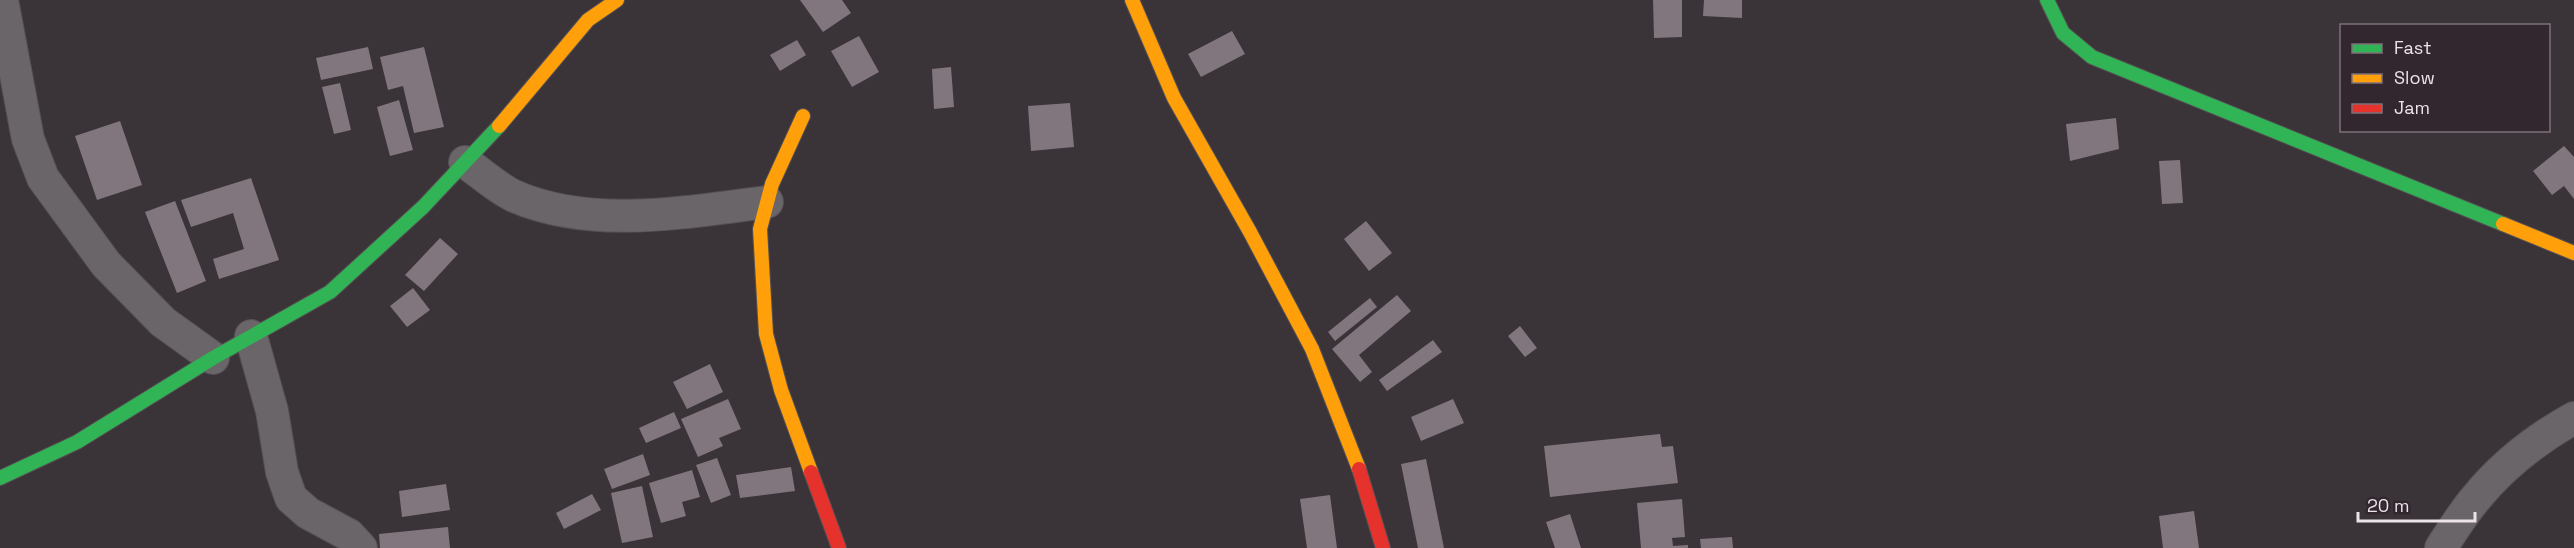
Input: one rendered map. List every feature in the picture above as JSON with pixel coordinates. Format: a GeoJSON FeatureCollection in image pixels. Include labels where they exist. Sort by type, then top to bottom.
{"type":"FeatureCollection","features":[{"type":"Feature","properties":{"kind":"street"},"geometry":{"type":"LineString","coordinates":[[2,0],[27,139],[43,178],[106,264],[163,322],[213,358]]}},
{"type":"Feature","properties":{"kind":"street"},"geometry":{"type":"LineString","coordinates":[[0,478],[77,442],[213,358],[330,292],[423,207],[511,113],[588,20],[617,0]]}},
{"type":"Feature","properties":{"kind":"street"},"geometry":{"type":"LineString","coordinates":[[1132,0],[1174,98],[1250,232],[1311,349],[1359,470],[1383,548]]}},
{"type":"Feature","properties":{"kind":"street"},"geometry":{"type":"LineString","coordinates":[[2047,0],[2061,34],[2092,57],[2574,254]]}},
{"type":"Feature","properties":{"kind":"street"},"geometry":{"type":"LineString","coordinates":[[803,116],[772,184],[760,229],[766,334],[782,390],[839,548]]}},
{"type":"Feature","properties":{"kind":"street"},"geometry":{"type":"LineString","coordinates":[[465,162],[513,195],[548,207],[601,215],[678,211],[767,202]]}},
{"type":"Feature","properties":{"kind":"street"},"geometry":{"type":"LineString","coordinates":[[251,336],[272,411],[282,472],[291,498],[308,513],[349,535],[361,548]]}},
{"type":"Feature","properties":{"kind":"street"},"geometry":{"type":"LineString","coordinates":[[2441,548],[2476,498],[2516,458],[2551,431],[2574,418]]}},
{"type":"Feature","properties":{"kind":"building"},"geometry":{"type":"Polygon","coordinates":[[[800,0],[842,0],[851,13],[823,32],[800,0]]]}},
{"type":"Feature","properties":{"kind":"building"},"geometry":{"type":"Polygon","coordinates":[[[1653,0],[1682,0],[1682,37],[1654,38],[1653,0]]]}},
{"type":"Feature","properties":{"kind":"building"},"geometry":{"type":"Polygon","coordinates":[[[1704,0],[1742,0],[1742,18],[1703,16],[1704,0]]]}},
{"type":"Feature","properties":{"kind":"building"},"geometry":{"type":"Polygon","coordinates":[[[1232,31],[1245,54],[1201,77],[1188,54],[1232,31]]]}},
{"type":"Feature","properties":{"kind":"building"},"geometry":{"type":"Polygon","coordinates":[[[859,36],[879,72],[852,87],[831,51],[859,36]]]}},
{"type":"Feature","properties":{"kind":"building"},"geometry":{"type":"Polygon","coordinates":[[[797,40],[806,55],[780,71],[770,55],[797,40]]]}},
{"type":"Feature","properties":{"kind":"building"},"geometry":{"type":"Polygon","coordinates":[[[368,47],[373,69],[321,80],[316,58],[368,47]]]}},
{"type":"Feature","properties":{"kind":"building"},"geometry":{"type":"Polygon","coordinates":[[[424,47],[444,127],[414,133],[403,86],[388,90],[380,57],[424,47]]]}},
{"type":"Feature","properties":{"kind":"building"},"geometry":{"type":"Polygon","coordinates":[[[951,67],[954,107],[934,109],[932,69],[951,67]]]}},
{"type":"Feature","properties":{"kind":"building"},"geometry":{"type":"Polygon","coordinates":[[[340,83],[351,130],[334,134],[322,87],[340,83]]]}},
{"type":"Feature","properties":{"kind":"building"},"geometry":{"type":"Polygon","coordinates":[[[399,100],[413,150],[390,156],[377,107],[399,100]]]}},
{"type":"Feature","properties":{"kind":"building"},"geometry":{"type":"Polygon","coordinates":[[[1070,103],[1074,147],[1031,151],[1028,106],[1070,103]]]}},
{"type":"Feature","properties":{"kind":"building"},"geometry":{"type":"Polygon","coordinates":[[[2116,118],[2119,149],[2070,161],[2066,124],[2116,118]]]}},
{"type":"Feature","properties":{"kind":"building"},"geometry":{"type":"Polygon","coordinates":[[[120,121],[142,185],[97,200],[75,136],[120,121]]]}},
{"type":"Feature","properties":{"kind":"building"},"geometry":{"type":"Polygon","coordinates":[[[2564,146],[2574,157],[2574,199],[2564,186],[2552,195],[2533,171],[2564,146]]]}},
{"type":"Feature","properties":{"kind":"building"},"geometry":{"type":"Polygon","coordinates":[[[2180,160],[2183,203],[2162,204],[2159,161],[2180,160]]]}},
{"type":"Feature","properties":{"kind":"building"},"geometry":{"type":"Polygon","coordinates":[[[251,178],[279,260],[219,279],[213,259],[244,249],[233,213],[191,227],[181,200],[251,178]]]}},
{"type":"Feature","properties":{"kind":"building"},"geometry":{"type":"Polygon","coordinates":[[[175,201],[206,281],[177,293],[145,212],[175,201]]]}},
{"type":"Feature","properties":{"kind":"building"},"geometry":{"type":"Polygon","coordinates":[[[1366,221],[1392,253],[1369,271],[1344,239],[1366,221]]]}},
{"type":"Feature","properties":{"kind":"building"},"geometry":{"type":"Polygon","coordinates":[[[440,238],[458,254],[424,291],[405,275],[440,238]]]}},
{"type":"Feature","properties":{"kind":"building"},"geometry":{"type":"Polygon","coordinates":[[[413,288],[430,310],[407,327],[390,306],[413,288]]]}},
{"type":"Feature","properties":{"kind":"building"},"geometry":{"type":"Polygon","coordinates":[[[1397,295],[1411,311],[1359,355],[1372,372],[1360,382],[1332,349],[1397,295]]]}},
{"type":"Feature","properties":{"kind":"building"},"geometry":{"type":"Polygon","coordinates":[[[1370,298],[1377,307],[1335,341],[1328,332],[1370,298]]]}},
{"type":"Feature","properties":{"kind":"building"},"geometry":{"type":"Polygon","coordinates":[[[1520,326],[1537,348],[1525,357],[1508,336],[1520,326]]]}},
{"type":"Feature","properties":{"kind":"building"},"geometry":{"type":"Polygon","coordinates":[[[1433,340],[1442,352],[1387,391],[1379,380],[1433,340]]]}},
{"type":"Feature","properties":{"kind":"building"},"geometry":{"type":"Polygon","coordinates":[[[710,364],[723,392],[687,409],[673,382],[710,364]]]}},
{"type":"Feature","properties":{"kind":"building"},"geometry":{"type":"Polygon","coordinates":[[[728,399],[741,429],[719,438],[723,446],[698,457],[681,419],[728,399]]]}},
{"type":"Feature","properties":{"kind":"building"},"geometry":{"type":"Polygon","coordinates":[[[1453,399],[1464,423],[1421,441],[1411,417],[1453,399]]]}},
{"type":"Feature","properties":{"kind":"building"},"geometry":{"type":"Polygon","coordinates":[[[674,412],[681,428],[646,443],[639,428],[674,412]]]}},
{"type":"Feature","properties":{"kind":"building"},"geometry":{"type":"Polygon","coordinates":[[[1660,434],[1662,447],[1673,446],[1678,483],[1550,497],[1544,446],[1660,434]]]}},
{"type":"Feature","properties":{"kind":"building"},"geometry":{"type":"Polygon","coordinates":[[[643,454],[650,475],[612,489],[604,469],[643,454]]]}},
{"type":"Feature","properties":{"kind":"building"},"geometry":{"type":"Polygon","coordinates":[[[717,458],[731,495],[711,503],[696,465],[717,458]]]}},
{"type":"Feature","properties":{"kind":"building"},"geometry":{"type":"Polygon","coordinates":[[[1426,459],[1444,548],[1418,548],[1401,464],[1426,459]]]}},
{"type":"Feature","properties":{"kind":"building"},"geometry":{"type":"Polygon","coordinates":[[[791,467],[795,491],[740,498],[736,475],[791,467]]]}},
{"type":"Feature","properties":{"kind":"building"},"geometry":{"type":"Polygon","coordinates":[[[692,470],[700,497],[682,502],[686,516],[661,523],[649,483],[692,470]]]}},
{"type":"Feature","properties":{"kind":"building"},"geometry":{"type":"Polygon","coordinates":[[[446,484],[450,510],[402,517],[399,491],[446,484]]]}},
{"type":"Feature","properties":{"kind":"building"},"geometry":{"type":"Polygon","coordinates":[[[642,486],[653,537],[622,543],[611,493],[642,486]]]}},
{"type":"Feature","properties":{"kind":"building"},"geometry":{"type":"Polygon","coordinates":[[[592,494],[601,510],[564,529],[556,513],[592,494]]]}},
{"type":"Feature","properties":{"kind":"building"},"geometry":{"type":"Polygon","coordinates":[[[1330,495],[1337,548],[1307,548],[1300,499],[1330,495]]]}},
{"type":"Feature","properties":{"kind":"building"},"geometry":{"type":"Polygon","coordinates":[[[1682,499],[1685,537],[1672,538],[1673,546],[1688,545],[1688,548],[1641,548],[1637,503],[1682,499]]]}},
{"type":"Feature","properties":{"kind":"building"},"geometry":{"type":"Polygon","coordinates":[[[2194,511],[2199,548],[2163,548],[2159,516],[2194,511]]]}},
{"type":"Feature","properties":{"kind":"building"},"geometry":{"type":"Polygon","coordinates":[[[1570,514],[1581,548],[1555,548],[1546,522],[1570,514]]]}},
{"type":"Feature","properties":{"kind":"building"},"geometry":{"type":"Polygon","coordinates":[[[448,527],[450,548],[380,548],[379,534],[448,527]]]}},
{"type":"Feature","properties":{"kind":"building"},"geometry":{"type":"Polygon","coordinates":[[[1732,537],[1733,548],[1701,548],[1700,539],[1732,537]]]}},
{"type":"Feature","properties":{"kind":"traffic: fast"},"geometry":{"type":"LineString","coordinates":[[2047,0],[2063,33],[2092,57],[2503,224]]}},
{"type":"Feature","properties":{"kind":"traffic: fast"},"geometry":{"type":"LineString","coordinates":[[0,478],[77,442],[213,358],[330,292],[423,207],[499,126]]}},
{"type":"Feature","properties":{"kind":"traffic: slow"},"geometry":{"type":"LineString","coordinates":[[499,126],[588,20],[617,0]]}},
{"type":"Feature","properties":{"kind":"traffic: slow"},"geometry":{"type":"LineString","coordinates":[[1132,0],[1174,98],[1250,232],[1312,349],[1359,469]]}},
{"type":"Feature","properties":{"kind":"traffic: slow"},"geometry":{"type":"LineString","coordinates":[[803,116],[772,184],[760,229],[766,334],[781,390],[811,472]]}},
{"type":"Feature","properties":{"kind":"traffic: slow"},"geometry":{"type":"LineString","coordinates":[[2503,224],[2574,253]]}},
{"type":"Feature","properties":{"kind":"traffic: jam"},"geometry":{"type":"LineString","coordinates":[[1359,469],[1383,548]]}},
{"type":"Feature","properties":{"kind":"traffic: jam"},"geometry":{"type":"LineString","coordinates":[[811,472],[839,548]]}}]}
